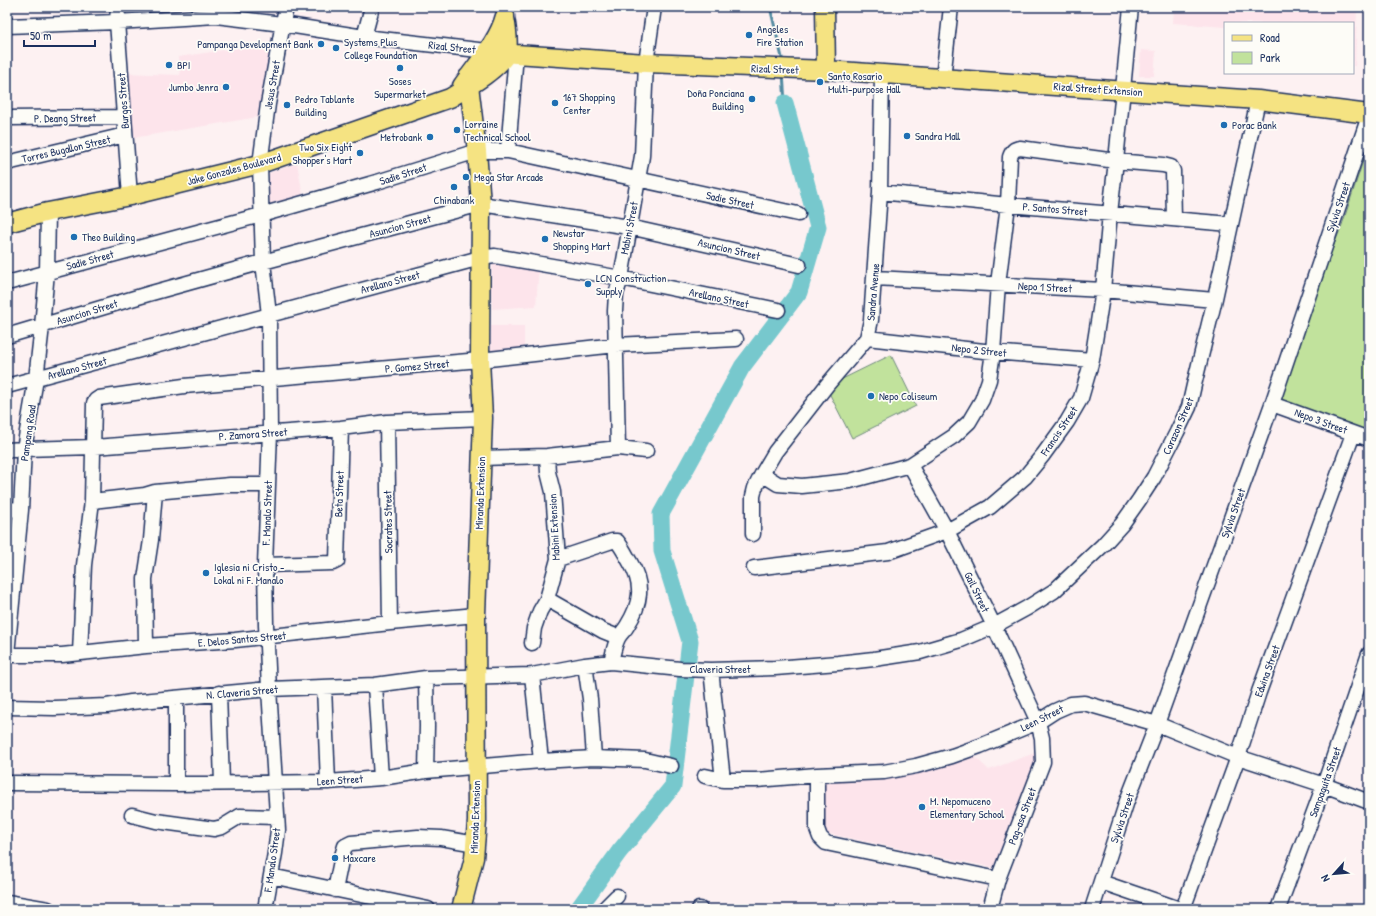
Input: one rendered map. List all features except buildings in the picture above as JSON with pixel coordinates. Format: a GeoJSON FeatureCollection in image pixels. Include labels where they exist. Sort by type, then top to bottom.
{"type":"FeatureCollection","features":[{"type":"Feature","properties":{"kind":"main road"},"geometry":{"type":"LineString","coordinates":[[825,7],[826,70]]}},
{"type":"Feature","properties":{"kind":"main road"},"geometry":{"type":"LineString","coordinates":[[465,86],[500,30],[506,12]]}},
{"type":"Feature","properties":{"kind":"main road"},"geometry":{"type":"LineString","coordinates":[[506,12],[508,37],[512,54]]}},
{"type":"Feature","properties":{"kind":"main road","name":"Rizal Street"},"geometry":{"type":"LineString","coordinates":[[487,51],[646,63],[826,70]]}},
{"type":"Feature","properties":{"kind":"main road","name":"Jake Gonzales Boulevard"},"geometry":{"type":"LineString","coordinates":[[7,223],[48,212],[130,196],[260,164],[402,115],[465,86],[498,65],[512,54]]}},
{"type":"Feature","properties":{"kind":"main road","name":"Rizal Street Extension"},"geometry":{"type":"LineString","coordinates":[[826,70],[1258,100],[1369,115]]}},
{"type":"Feature","properties":{"kind":"main road","name":"Miranda Extension"},"geometry":{"type":"LineString","coordinates":[[461,909],[476,844],[476,615],[483,418],[480,360],[481,204],[477,151],[465,86]]}},
{"type":"Feature","properties":{"kind":"street","name":"Burgos Street"},"geometry":{"type":"LineString","coordinates":[[118,7],[130,196]]}},
{"type":"Feature","properties":{"kind":"street","name":"Jesus Street"},"geometry":{"type":"LineString","coordinates":[[260,164],[286,7]]}},
{"type":"Feature","properties":{"kind":"street"},"geometry":{"type":"LineString","coordinates":[[364,37],[372,7]]}},
{"type":"Feature","properties":{"kind":"street","name":"Mabini Street"},"geometry":{"type":"LineString","coordinates":[[618,448],[616,294],[621,278],[629,227],[639,181],[644,142],[646,63],[654,7]]}},
{"type":"Feature","properties":{"kind":"street"},"geometry":{"type":"LineString","coordinates":[[943,78],[951,7]]}},
{"type":"Feature","properties":{"kind":"street","name":"Francis Street"},"geometry":{"type":"LineString","coordinates":[[754,568],[888,552],[947,531],[990,507],[1025,477],[1067,422],[1081,398],[1092,360],[1103,290],[1131,7]]}},
{"type":"Feature","properties":{"kind":"street","name":"Rizal Street"},"geometry":{"type":"LineString","coordinates":[[7,26],[118,22],[216,16],[282,24],[364,37],[487,51]]}},
{"type":"Feature","properties":{"kind":"street"},"geometry":{"type":"LineString","coordinates":[[508,151],[512,54]]}},
{"type":"Feature","properties":{"kind":"street","name":"Sandra Avenue"},"geometry":{"type":"LineString","coordinates":[[753,534],[753,496],[762,474],[775,452],[866,338],[871,320],[875,278],[880,192],[882,74]]}},
{"type":"Feature","properties":{"kind":"street","name":"Corazon Street"},"geometry":{"type":"LineString","coordinates":[[961,640],[994,626],[1054,591],[1103,545],[1122,524],[1154,477],[1189,407],[1258,100]]}},
{"type":"Feature","properties":{"kind":"street","name":"Sylvia Street"},"geometry":{"type":"LineString","coordinates":[[1092,909],[1127,801],[1157,724],[1272,404],[1369,115]]}},
{"type":"Feature","properties":{"kind":"street","name":"P. Deang Street"},"geometry":{"type":"LineString","coordinates":[[7,118],[124,117]]}},
{"type":"Feature","properties":{"kind":"street","name":"Torres Bugallon Street"},"geometry":{"type":"LineString","coordinates":[[7,163],[125,135]]}},
{"type":"Feature","properties":{"kind":"street"},"geometry":{"type":"LineString","coordinates":[[762,474],[778,484],[802,486],[850,481],[910,465],[954,436],[969,422],[982,400],[989,380],[993,352],[998,284],[1008,205],[1010,157],[1013,150],[1020,148],[1171,167],[1173,171],[1174,220]]}},
{"type":"Feature","properties":{"kind":"street","name":"Sadie Street"},"geometry":{"type":"LineString","coordinates":[[11,282],[261,215],[377,182],[477,151],[508,151],[639,181],[798,214]]}},
{"type":"Feature","properties":{"kind":"street","name":"F. Manalo Street"},"geometry":{"type":"LineString","coordinates":[[260,164],[263,262],[269,315],[268,379],[270,432],[266,565],[266,636],[278,830],[265,909]]}},
{"type":"Feature","properties":{"kind":"street","name":"P. Santos Street"},"geometry":{"type":"LineString","coordinates":[[880,192],[1008,205],[1230,224]]}},
{"type":"Feature","properties":{"kind":"street","name":"Asuncion Street"},"geometry":{"type":"LineString","coordinates":[[7,336],[155,292],[481,204],[629,227],[799,265]]}},
{"type":"Feature","properties":{"kind":"street","name":"Pampang Road"},"geometry":{"type":"LineString","coordinates":[[7,654],[14,509],[36,379],[47,272],[48,212]]}},
{"type":"Feature","properties":{"kind":"street","name":"Arellano Street"},"geometry":{"type":"LineString","coordinates":[[7,386],[480,258],[495,256],[621,278],[778,310]]}},
{"type":"Feature","properties":{"kind":"street","name":"Nepo 1 Street"},"geometry":{"type":"LineString","coordinates":[[875,278],[1103,290],[1214,300]]}},
{"type":"Feature","properties":{"kind":"street","name":"Nepo 2 Street"},"geometry":{"type":"LineString","coordinates":[[866,338],[993,352],[1092,360]]}},
{"type":"Feature","properties":{"kind":"street","name":"P. Gomez Street"},"geometry":{"type":"LineString","coordinates":[[94,447],[94,403],[99,398],[184,386],[480,360],[616,345],[736,339]]}},
{"type":"Feature","properties":{"kind":"street","name":"Nepo 3 Street"},"geometry":{"type":"LineString","coordinates":[[1272,404],[1369,439]]}},
{"type":"Feature","properties":{"kind":"street","name":"P. Zamora Street"},"geometry":{"type":"LineString","coordinates":[[24,449],[94,447],[270,432],[341,428],[387,422],[483,418]]}},
{"type":"Feature","properties":{"kind":"street","name":"Socrates Street"},"geometry":{"type":"LineString","coordinates":[[387,422],[390,623]]}},
{"type":"Feature","properties":{"kind":"street","name":"Beta Street"},"geometry":{"type":"LineString","coordinates":[[266,565],[332,563],[337,561],[341,428]]}},
{"type":"Feature","properties":{"kind":"street","name":"Edwina Street"},"geometry":{"type":"LineString","coordinates":[[1183,909],[1238,757],[1262,684],[1353,434]]}},
{"type":"Feature","properties":{"kind":"street"},"geometry":{"type":"LineString","coordinates":[[80,653],[84,565],[92,501],[94,447]]}},
{"type":"Feature","properties":{"kind":"street"},"geometry":{"type":"LineString","coordinates":[[481,458],[547,456],[618,448],[646,450]]}},
{"type":"Feature","properties":{"kind":"street"},"geometry":{"type":"LineString","coordinates":[[7,450],[24,449]]}},
{"type":"Feature","properties":{"kind":"street","name":"Mabini Extension"},"geometry":{"type":"LineString","coordinates":[[532,643],[534,628],[546,599],[558,559],[553,492],[548,472],[547,456]]}},
{"type":"Feature","properties":{"kind":"street","name":"Gail Street"},"geometry":{"type":"LineString","coordinates":[[910,465],[947,531],[994,626],[1038,722]]}},
{"type":"Feature","properties":{"kind":"street"},"geometry":{"type":"LineString","coordinates":[[92,501],[144,495],[155,492],[230,485],[268,485]]}},
{"type":"Feature","properties":{"kind":"street"},"geometry":{"type":"LineString","coordinates":[[146,646],[145,579],[151,540],[155,492]]}},
{"type":"Feature","properties":{"kind":"street"},"geometry":{"type":"LineString","coordinates":[[558,559],[612,541],[617,541],[633,567],[639,580],[640,592],[637,605],[627,627],[618,637],[611,662]]}},
{"type":"Feature","properties":{"kind":"street"},"geometry":{"type":"LineString","coordinates":[[546,599],[603,631],[618,637]]}},
{"type":"Feature","properties":{"kind":"street","name":"E. Delos Santos Street"},"geometry":{"type":"LineString","coordinates":[[7,654],[56,655],[146,646],[228,641],[476,615]]}},
{"type":"Feature","properties":{"kind":"street","name":"Claveria Street"},"geometry":{"type":"LineString","coordinates":[[476,676],[532,675],[585,665],[611,662],[705,670],[775,668],[874,659],[920,652],[961,640]]}},
{"type":"Feature","properties":{"kind":"street","name":"Sampaguita Street"},"geometry":{"type":"LineString","coordinates":[[1278,909],[1324,785],[1369,654]]}},
{"type":"Feature","properties":{"kind":"street"},"geometry":{"type":"LineString","coordinates":[[585,665],[591,704],[594,758]]}},
{"type":"Feature","properties":{"kind":"street"},"geometry":{"type":"LineString","coordinates":[[705,670],[723,780]]}},
{"type":"Feature","properties":{"kind":"street"},"geometry":{"type":"LineString","coordinates":[[532,675],[541,760]]}},
{"type":"Feature","properties":{"kind":"street","name":"N. Claveria Street"},"geometry":{"type":"LineString","coordinates":[[7,707],[54,708],[107,706],[131,702],[219,693],[269,689],[375,685],[426,678],[476,676]]}},
{"type":"Feature","properties":{"kind":"street"},"geometry":{"type":"LineString","coordinates":[[426,678],[426,771]]}},
{"type":"Feature","properties":{"kind":"street"},"geometry":{"type":"LineString","coordinates":[[375,685],[381,778]]}},
{"type":"Feature","properties":{"kind":"street"},"geometry":{"type":"LineString","coordinates":[[324,687],[328,782]]}},
{"type":"Feature","properties":{"kind":"street"},"geometry":{"type":"LineString","coordinates":[[219,693],[222,783]]}},
{"type":"Feature","properties":{"kind":"street"},"geometry":{"type":"LineString","coordinates":[[176,698],[176,784]]}},
{"type":"Feature","properties":{"kind":"street","name":"Leen Street"},"geometry":{"type":"LineString","coordinates":[[705,776],[723,780],[756,780],[884,772],[916,766],[959,753],[1038,722],[1055,711],[1071,704],[1084,703],[1157,724],[1238,757],[1324,785],[1369,802]]}},
{"type":"Feature","properties":{"kind":"street","name":"Pag-asa Street"},"geometry":{"type":"LineString","coordinates":[[990,909],[998,879],[1044,762],[1042,738],[1038,722]]}},
{"type":"Feature","properties":{"kind":"street","name":"Leen Street"},"geometry":{"type":"LineString","coordinates":[[7,783],[176,784],[328,782],[381,778],[426,771],[541,760],[594,758],[645,760],[671,766]]}},
{"type":"Feature","properties":{"kind":"street"},"geometry":{"type":"LineString","coordinates":[[817,775],[817,829],[820,837],[826,843],[998,879]]}},
{"type":"Feature","properties":{"kind":"street"},"geometry":{"type":"LineString","coordinates":[[132,815],[156,821],[214,829],[222,827],[240,816],[277,816]]}},
{"type":"Feature","properties":{"kind":"street"},"geometry":{"type":"LineString","coordinates":[[335,890],[345,846],[352,843],[418,836],[476,844]]}},
{"type":"Feature","properties":{"kind":"street"},"geometry":{"type":"LineString","coordinates":[[271,876],[428,909]]}},
{"type":"Feature","properties":{"kind":"street"},"geometry":{"type":"LineString","coordinates":[[1101,882],[1180,909]]}},
{"type":"Feature","properties":{"kind":"street"},"geometry":{"type":"LineString","coordinates":[[604,909],[617,896]]}},
{"type":"Feature","properties":{"kind":"street"},"geometry":{"type":"LineString","coordinates":[[7,902],[48,909]]}},
{"type":"Feature","properties":{"kind":"shaded area"},"geometry":{"type":"Polygon","coordinates":[[[721,7],[757,7],[757,11],[721,7]]]}},
{"type":"Feature","properties":{"kind":"shaded area"},"geometry":{"type":"Polygon","coordinates":[[[1174,7],[1357,7],[1355,66],[1354,22],[1224,22],[1224,27],[1173,23],[1174,7]]]}},
{"type":"Feature","properties":{"kind":"shaded area"},"geometry":{"type":"Polygon","coordinates":[[[232,44],[273,52],[264,116],[127,139],[122,73],[180,75],[178,57],[231,49],[232,44]]]}},
{"type":"Feature","properties":{"kind":"shaded area"},"geometry":{"type":"Polygon","coordinates":[[[1141,50],[1156,51],[1154,76],[1139,76],[1141,50]]]}},
{"type":"Feature","properties":{"kind":"shaded area"},"geometry":{"type":"Polygon","coordinates":[[[297,163],[304,201],[267,212],[266,174],[297,163]]]}},
{"type":"Feature","properties":{"kind":"shaded area"},"geometry":{"type":"Polygon","coordinates":[[[493,258],[539,265],[536,306],[492,309],[491,289],[493,258]]]}},
{"type":"Feature","properties":{"kind":"shaded area"},"geometry":{"type":"Polygon","coordinates":[[[491,326],[524,326],[524,353],[491,356],[491,326]]]}},
{"type":"Feature","properties":{"kind":"shaded area","name":"M. Nepomuceno Elementary School"},"geometry":{"type":"Polygon","coordinates":[[[1040,751],[1000,869],[824,833],[821,780],[972,754],[989,770],[1040,751]]]}},
{"type":"Feature","properties":{"kind":"green space"},"geometry":{"type":"Polygon","coordinates":[[[1369,143],[1369,435],[1277,402],[1327,262],[1342,225],[1369,143]]]}},
{"type":"Feature","properties":{"kind":"green space","name":"Nepo Coliseum"},"geometry":{"type":"Polygon","coordinates":[[[891,355],[916,406],[852,438],[826,387],[891,355]]]}},
{"type":"Feature","properties":{"kind":"waterway"},"geometry":{"type":"LineString","coordinates":[[770,7],[783,62]]}},
{"type":"Feature","properties":{"kind":"waterway"},"geometry":{"type":"LineString","coordinates":[[783,73],[785,103]]}},
{"type":"Feature","properties":{"kind":"waterway"},"geometry":{"type":"LineString","coordinates":[[578,909],[619,852],[673,786],[690,641],[662,551],[661,514],[742,367],[799,292],[818,227],[785,103]]}},
{"type":"Feature","properties":{"kind":"place","name":"Angeles Fire Station"},"geometry":{"type":"Point","coordinates":[749,35]}},
{"type":"Feature","properties":{"kind":"place","name":"Pampanga Development Bank"},"geometry":{"type":"Point","coordinates":[321,44]}},
{"type":"Feature","properties":{"kind":"place","name":"Systems Plus College Foundation"},"geometry":{"type":"Point","coordinates":[336,48]}},
{"type":"Feature","properties":{"kind":"place","name":"BPI"},"geometry":{"type":"Point","coordinates":[169,65]}},
{"type":"Feature","properties":{"kind":"place","name":"Soses Supermarket"},"geometry":{"type":"Point","coordinates":[400,68]}},
{"type":"Feature","properties":{"kind":"place","name":"Santo Rosario Multi-purpose Hall"},"geometry":{"type":"Point","coordinates":[820,82]}},
{"type":"Feature","properties":{"kind":"place","name":"Jumbo Jenra"},"geometry":{"type":"Point","coordinates":[226,87]}},
{"type":"Feature","properties":{"kind":"place","name":"Doña Ponciana Building"},"geometry":{"type":"Point","coordinates":[752,99]}},
{"type":"Feature","properties":{"kind":"place","name":"167 Shopping Center"},"geometry":{"type":"Point","coordinates":[555,103]}},
{"type":"Feature","properties":{"kind":"place","name":"Pedro Tablante Building"},"geometry":{"type":"Point","coordinates":[287,105]}},
{"type":"Feature","properties":{"kind":"place","name":"Porac Bank"},"geometry":{"type":"Point","coordinates":[1224,125]}},
{"type":"Feature","properties":{"kind":"place","name":"Lorraine Technical School"},"geometry":{"type":"Point","coordinates":[457,130]}},
{"type":"Feature","properties":{"kind":"place","name":"Sandra Mall"},"geometry":{"type":"Point","coordinates":[907,136]}},
{"type":"Feature","properties":{"kind":"place","name":"Metrobank"},"geometry":{"type":"Point","coordinates":[430,137]}},
{"type":"Feature","properties":{"kind":"place","name":"Two Six Eight Shopper's Mart"},"geometry":{"type":"Point","coordinates":[360,153]}},
{"type":"Feature","properties":{"kind":"place","name":"Mega Star Arcade"},"geometry":{"type":"Point","coordinates":[466,177]}},
{"type":"Feature","properties":{"kind":"place","name":"Chinabank"},"geometry":{"type":"Point","coordinates":[454,187]}},
{"type":"Feature","properties":{"kind":"place","name":"Theo Building"},"geometry":{"type":"Point","coordinates":[74,237]}},
{"type":"Feature","properties":{"kind":"place","name":"Newstar Shopping Mart"},"geometry":{"type":"Point","coordinates":[545,239]}},
{"type":"Feature","properties":{"kind":"place","name":"LCN Construction Supply"},"geometry":{"type":"Point","coordinates":[588,284]}},
{"type":"Feature","properties":{"kind":"place","name":"Nepo Coliseum"},"geometry":{"type":"Point","coordinates":[871,396]}},
{"type":"Feature","properties":{"kind":"place","name":"Iglesia ni Cristo - Lokal ni F. Manalo"},"geometry":{"type":"Point","coordinates":[206,573]}},
{"type":"Feature","properties":{"kind":"place","name":"M. Nepomuceno Elementary School"},"geometry":{"type":"Point","coordinates":[922,807]}},
{"type":"Feature","properties":{"kind":"place","name":"Maxcare"},"geometry":{"type":"Point","coordinates":[335,858]}}]}
